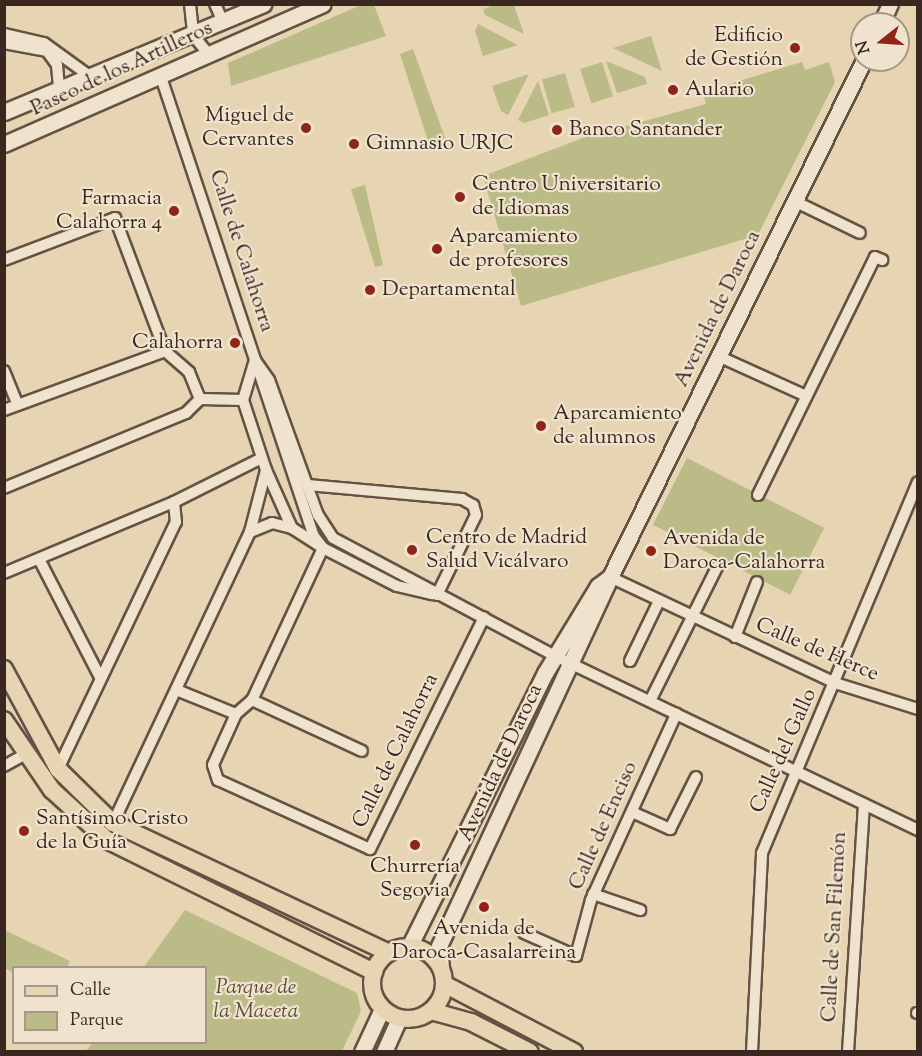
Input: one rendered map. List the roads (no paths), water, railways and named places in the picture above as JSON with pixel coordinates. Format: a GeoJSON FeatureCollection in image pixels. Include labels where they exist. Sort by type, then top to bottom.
{"type":"FeatureCollection","features":[{"type":"Feature","properties":{"kind":"main road"},"geometry":{"type":"LineString","coordinates":[[4,669],[41,744],[58,769],[113,824],[388,953]]}},
{"type":"Feature","properties":{"kind":"main road"},"geometry":{"type":"LineString","coordinates":[[4,720],[24,755],[73,812],[107,840],[374,972]]}},
{"type":"Feature","properties":{"kind":"main road"},"geometry":{"type":"LineString","coordinates":[[24,755],[41,744]]}},
{"type":"Feature","properties":{"kind":"main road"},"geometry":{"type":"LineString","coordinates":[[107,840],[113,824]]}},
{"type":"Feature","properties":{"kind":"main road"},"geometry":{"type":"LineString","coordinates":[[530,1052],[471,1022],[431,1011],[399,1018],[382,1009],[373,992],[374,972],[388,953],[409,947],[428,954],[442,976],[574,1052]]}},
{"type":"Feature","properties":{"kind":"main road"},"geometry":{"type":"LineString","coordinates":[[431,1011],[442,976]]}},
{"type":"Feature","properties":{"kind":"street"},"geometry":{"type":"LineString","coordinates":[[190,4],[194,35],[209,55]]}},
{"type":"Feature","properties":{"kind":"street"},"geometry":{"type":"LineString","coordinates":[[215,4],[223,22],[228,44]]}},
{"type":"Feature","properties":{"kind":"street","name":"Paseo de los Artilleros"},"geometry":{"type":"LineString","coordinates":[[4,112],[194,35],[262,4]]}},
{"type":"Feature","properties":{"kind":"street","name":"Paseo de los Artilleros"},"geometry":{"type":"LineString","coordinates":[[4,144],[323,4]]}},
{"type":"Feature","properties":{"kind":"street"},"geometry":{"type":"LineString","coordinates":[[4,34],[44,43],[91,77]]}},
{"type":"Feature","properties":{"kind":"street"},"geometry":{"type":"LineString","coordinates":[[4,43],[47,51],[57,65],[59,90]]}},
{"type":"Feature","properties":{"kind":"street","name":"Calle de Calahorra"},"geometry":{"type":"LineString","coordinates":[[153,52],[305,516],[323,548]]}},
{"type":"Feature","properties":{"kind":"street","name":"Avenida de Daroca"},"geometry":{"type":"LineString","coordinates":[[442,976],[439,946],[610,577],[858,72]]}},
{"type":"Feature","properties":{"kind":"street"},"geometry":{"type":"LineString","coordinates":[[794,201],[860,233]]}},
{"type":"Feature","properties":{"kind":"street"},"geometry":{"type":"LineString","coordinates":[[4,260],[115,218],[165,351],[189,372],[200,399]]}},
{"type":"Feature","properties":{"kind":"street"},"geometry":{"type":"LineString","coordinates":[[758,495],[874,257],[882,260]]}},
{"type":"Feature","properties":{"kind":"street"},"geometry":{"type":"LineString","coordinates":[[4,410],[165,351]]}},
{"type":"Feature","properties":{"kind":"street"},"geometry":{"type":"LineString","coordinates":[[718,356],[806,396]]}},
{"type":"Feature","properties":{"kind":"street","name":"Calle de Calahorra"},"geometry":{"type":"LineString","coordinates":[[243,400],[255,360]]}},
{"type":"Feature","properties":{"kind":"street","name":"Calle de Calahorra"},"geometry":{"type":"LineString","coordinates":[[255,360],[268,380],[309,484],[318,515],[333,538],[436,595],[484,617],[555,656],[918,830]]}},
{"type":"Feature","properties":{"kind":"street"},"geometry":{"type":"LineString","coordinates":[[4,371],[17,404]]}},
{"type":"Feature","properties":{"kind":"street"},"geometry":{"type":"LineString","coordinates":[[4,488],[186,413],[200,399],[243,400],[266,470],[292,528]]}},
{"type":"Feature","properties":{"kind":"street"},"geometry":{"type":"LineString","coordinates":[[4,573],[174,502],[262,458]]}},
{"type":"Feature","properties":{"kind":"street"},"geometry":{"type":"LineString","coordinates":[[113,824],[179,691],[250,532],[266,470]]}},
{"type":"Feature","properties":{"kind":"street","name":"Calle del Gallo"},"geometry":{"type":"LineString","coordinates":[[752,1052],[762,853],[792,770],[836,683],[918,482]]}},
{"type":"Feature","properties":{"kind":"street"},"geometry":{"type":"LineString","coordinates":[[309,484],[462,499],[473,504],[476,515],[436,595]]}},
{"type":"Feature","properties":{"kind":"street"},"geometry":{"type":"LineString","coordinates":[[58,769],[99,675],[176,522],[174,502]]}},
{"type":"Feature","properties":{"kind":"street","name":"Calle de Calahorra"},"geometry":{"type":"LineString","coordinates":[[250,532],[272,523],[292,528],[323,548],[397,586],[436,595]]}},
{"type":"Feature","properties":{"kind":"street","name":"Calle de Calahorra"},"geometry":{"type":"LineString","coordinates":[[323,548],[252,700],[236,714],[213,765],[218,780],[370,849],[484,617]]}},
{"type":"Feature","properties":{"kind":"street"},"geometry":{"type":"LineString","coordinates":[[39,559],[99,675]]}},
{"type":"Feature","properties":{"kind":"street"},"geometry":{"type":"LineString","coordinates":[[650,701],[717,567]]}},
{"type":"Feature","properties":{"kind":"street","name":"Avenida de Daroca"},"geometry":{"type":"LineString","coordinates":[[409,947],[555,656],[598,586],[610,577]]}},
{"type":"Feature","properties":{"kind":"street","name":"Calle de Herce"},"geometry":{"type":"LineString","coordinates":[[610,577],[836,683],[918,709]]}},
{"type":"Feature","properties":{"kind":"street","name":"Calle de Herce"},"geometry":{"type":"LineString","coordinates":[[735,637],[757,582]]}},
{"type":"Feature","properties":{"kind":"street"},"geometry":{"type":"LineString","coordinates":[[630,661],[659,601]]}},
{"type":"Feature","properties":{"kind":"street"},"geometry":{"type":"LineString","coordinates":[[179,691],[236,714]]}},
{"type":"Feature","properties":{"kind":"street","name":"Calle de Calahorra"},"geometry":{"type":"LineString","coordinates":[[252,700],[362,751]]}},
{"type":"Feature","properties":{"kind":"street","name":"Calle de Enciso"},"geometry":{"type":"LineString","coordinates":[[524,933],[576,956],[593,894],[676,714]]}},
{"type":"Feature","properties":{"kind":"street"},"geometry":{"type":"LineString","coordinates":[[4,766],[24,755]]}},
{"type":"Feature","properties":{"kind":"street"},"geometry":{"type":"LineString","coordinates":[[632,812],[670,829],[696,777]]}},
{"type":"Feature","properties":{"kind":"street","name":"Calle de San Filemón"},"geometry":{"type":"LineString","coordinates":[[848,1052],[864,805]]}},
{"type":"Feature","properties":{"kind":"street"},"geometry":{"type":"LineString","coordinates":[[593,894],[640,910]]}},
{"type":"Feature","properties":{"kind":"street"},"geometry":{"type":"LineString","coordinates":[[362,1052],[382,1009]]}},
{"type":"Feature","properties":{"kind":"street"},"geometry":{"type":"LineString","coordinates":[[384,1052],[399,1018]]}},
{"type":"Feature","properties":{"kind":"place","name":"Edificio de Gestión"},"geometry":{"type":"Point","coordinates":[795,48]}},
{"type":"Feature","properties":{"kind":"place","name":"Aulario"},"geometry":{"type":"Point","coordinates":[673,90]}},
{"type":"Feature","properties":{"kind":"place","name":"Miguel de Cervantes"},"geometry":{"type":"Point","coordinates":[306,128]}},
{"type":"Feature","properties":{"kind":"place","name":"Banco Santander"},"geometry":{"type":"Point","coordinates":[557,130]}},
{"type":"Feature","properties":{"kind":"place","name":"Gimnasio URJC"},"geometry":{"type":"Point","coordinates":[354,144]}},
{"type":"Feature","properties":{"kind":"place","name":"Centro Universitario de Idiomas"},"geometry":{"type":"Point","coordinates":[460,197]}},
{"type":"Feature","properties":{"kind":"place","name":"Farmacia Calahorra 4"},"geometry":{"type":"Point","coordinates":[174,211]}},
{"type":"Feature","properties":{"kind":"place","name":"Aparcamiento de profesores"},"geometry":{"type":"Point","coordinates":[437,249]}},
{"type":"Feature","properties":{"kind":"place","name":"Departamental"},"geometry":{"type":"Point","coordinates":[370,290]}},
{"type":"Feature","properties":{"kind":"place","name":"Calahorra"},"geometry":{"type":"Point","coordinates":[235,343]}},
{"type":"Feature","properties":{"kind":"place","name":"Aparcamiento de alumnos"},"geometry":{"type":"Point","coordinates":[541,426]}},
{"type":"Feature","properties":{"kind":"place","name":"Centro de Madrid Salud Vicálvaro"},"geometry":{"type":"Point","coordinates":[412,550]}},
{"type":"Feature","properties":{"kind":"place","name":"Avenida de Daroca-Calahorra"},"geometry":{"type":"Point","coordinates":[651,551]}},
{"type":"Feature","properties":{"kind":"place","name":"Santísimo Cristo de la Guía"},"geometry":{"type":"Point","coordinates":[24,831]}},
{"type":"Feature","properties":{"kind":"place","name":"Churrería Segovia"},"geometry":{"type":"Point","coordinates":[415,845]}},
{"type":"Feature","properties":{"kind":"place","name":"Avenida de Daroca-Casalarreina"},"geometry":{"type":"Point","coordinates":[484,907]}},
{"type":"Feature","properties":{"kind":"park label","name":"Parque de la Maceta"},"geometry":{"type":"Point","coordinates":[256,1000]}}]}
